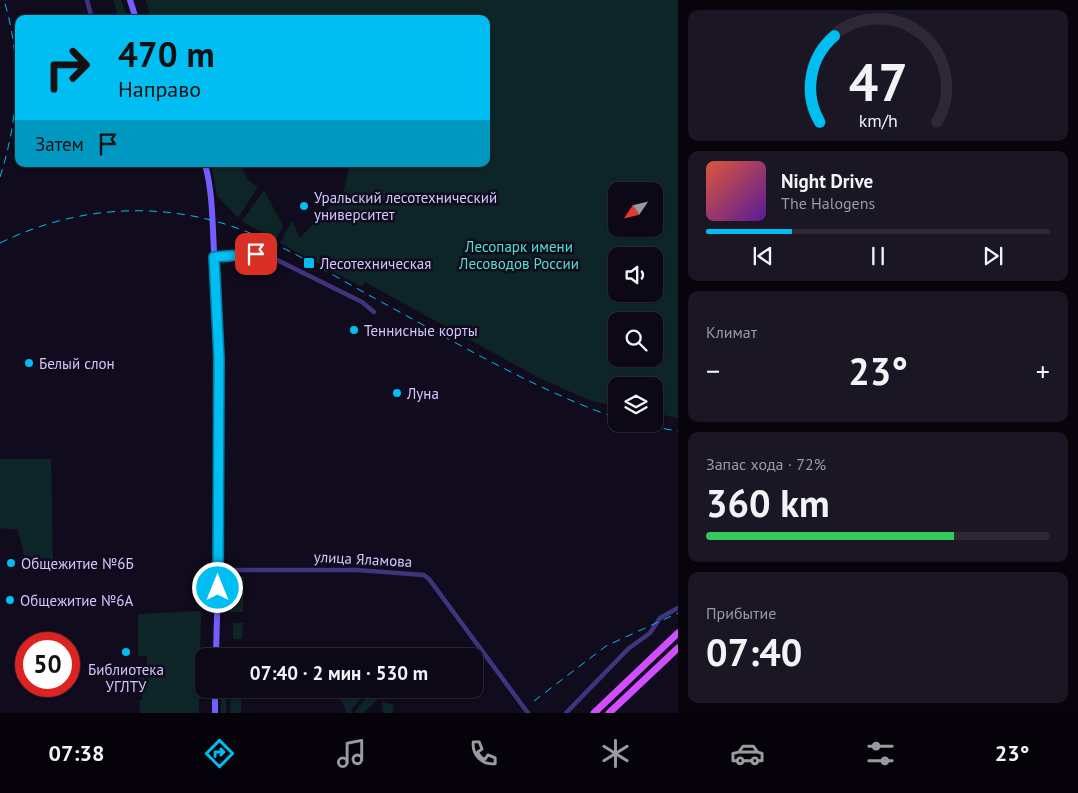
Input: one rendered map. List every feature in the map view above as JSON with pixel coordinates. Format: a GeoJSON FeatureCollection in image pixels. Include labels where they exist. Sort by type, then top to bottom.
{"type":"FeatureCollection","features":[{"type":"Feature","properties":{"kind":"main road"},"geometry":{"type":"LineString","coordinates":[[130,0],[135,15]]}},
{"type":"Feature","properties":{"kind":"main road"},"geometry":{"type":"LineString","coordinates":[[206,167],[209,185],[219,358],[216,648]]}},
{"type":"Feature","properties":{"kind":"main road"},"geometry":{"type":"LineString","coordinates":[[594,713],[678,634]]}},
{"type":"Feature","properties":{"kind":"main road"},"geometry":{"type":"LineString","coordinates":[[609,713],[678,648]]}},
{"type":"Feature","properties":{"kind":"main road"},"geometry":{"type":"LineString","coordinates":[[215,713],[216,698]]}},
{"type":"Feature","properties":{"kind":"street"},"geometry":{"type":"LineString","coordinates":[[87,0],[91,15]]}},
{"type":"Feature","properties":{"kind":"street"},"geometry":{"type":"LineString","coordinates":[[214,257],[267,255],[362,302],[374,312]]}},
{"type":"Feature","properties":{"kind":"street","name":"улица Яламова"},"geometry":{"type":"LineString","coordinates":[[218,570],[357,570],[424,575],[429,579],[528,713]]}},
{"type":"Feature","properties":{"kind":"street"},"geometry":{"type":"LineString","coordinates":[[566,713],[628,649],[650,633],[660,618],[678,608]]}},
{"type":"Feature","properties":{"kind":"green space"},"geometry":{"type":"Polygon","coordinates":[[[113,0],[121,0],[127,15],[118,15],[113,0]]]}},
{"type":"Feature","properties":{"kind":"green space","name":"Лесопарк имени Лесоводов России"},"geometry":{"type":"Polygon","coordinates":[[[146,0],[678,0],[678,418],[663,415],[663,377],[608,377],[608,404],[591,401],[539,378],[365,282],[362,287],[280,243],[292,221],[300,238],[343,193],[349,167],[490,167],[490,15],[150,15],[146,0]]]}},
{"type":"Feature","properties":{"kind":"green space"},"geometry":{"type":"Polygon","coordinates":[[[212,167],[242,167],[249,181],[258,187],[238,218],[217,196],[212,167]]]}},
{"type":"Feature","properties":{"kind":"green space"},"geometry":{"type":"Polygon","coordinates":[[[264,190],[283,226],[275,241],[242,221],[264,190]]]}},
{"type":"Feature","properties":{"kind":"green space"},"geometry":{"type":"Polygon","coordinates":[[[0,459],[51,459],[53,560],[24,556],[18,530],[0,528],[0,459]]]}},
{"type":"Feature","properties":{"kind":"green space"},"geometry":{"type":"Polygon","coordinates":[[[231,577],[244,577],[243,612],[230,612],[231,577]]]}},
{"type":"Feature","properties":{"kind":"green space"},"geometry":{"type":"Polygon","coordinates":[[[201,611],[200,648],[195,648],[195,698],[199,698],[199,713],[140,713],[139,700],[142,700],[142,690],[139,689],[138,677],[146,678],[147,694],[147,656],[138,656],[138,614],[201,611]]]}},
{"type":"Feature","properties":{"kind":"green space"},"geometry":{"type":"Polygon","coordinates":[[[233,623],[243,623],[242,639],[233,639],[233,623]]]}},
{"type":"Feature","properties":{"kind":"green space"},"geometry":{"type":"Polygon","coordinates":[[[221,698],[227,698],[226,713],[221,713],[221,698]]]}},
{"type":"Feature","properties":{"kind":"green space"},"geometry":{"type":"Polygon","coordinates":[[[231,698],[241,698],[241,713],[230,713],[231,698]]]}},
{"type":"Feature","properties":{"kind":"green space"},"geometry":{"type":"Polygon","coordinates":[[[342,698],[359,698],[359,701],[351,710],[353,713],[346,713],[345,707],[340,700],[342,698]]]}},
{"type":"Feature","properties":{"kind":"green space"},"geometry":{"type":"Polygon","coordinates":[[[366,698],[377,700],[363,713],[355,711],[366,698]]]}},
{"type":"Feature","properties":{"kind":"green space"},"geometry":{"type":"Polygon","coordinates":[[[382,702],[394,705],[392,713],[383,713],[382,702]]]}},
{"type":"Feature","properties":{"kind":"railway"},"geometry":{"type":"LineString","coordinates":[[4,0],[10,22],[15,56]]}},
{"type":"Feature","properties":{"kind":"railway"},"geometry":{"type":"LineString","coordinates":[[0,177],[11,133],[15,100]]}},
{"type":"Feature","properties":{"kind":"railway"},"geometry":{"type":"LineString","coordinates":[[0,243],[29,230],[90,214],[121,211],[153,211],[184,214],[215,221],[245,231],[279,246],[524,379],[608,415]]}},
{"type":"Feature","properties":{"kind":"railway"},"geometry":{"type":"LineString","coordinates":[[663,428],[678,431]]}},
{"type":"Feature","properties":{"kind":"railway"},"geometry":{"type":"LineString","coordinates":[[534,701],[606,646],[678,613]]}},
{"type":"Feature","properties":{"kind":"place","name":"Уральский лесотехнический университет"},"geometry":{"type":"Point","coordinates":[304,206]}},
{"type":"Feature","properties":{"kind":"place","name":"Лесотехническая"},"geometry":{"type":"Point","coordinates":[309,263]}},
{"type":"Feature","properties":{"kind":"place","name":"Теннисные корты"},"geometry":{"type":"Point","coordinates":[354,330]}},
{"type":"Feature","properties":{"kind":"place","name":"Белый слон"},"geometry":{"type":"Point","coordinates":[29,363]}},
{"type":"Feature","properties":{"kind":"place","name":"Луна"},"geometry":{"type":"Point","coordinates":[397,393]}},
{"type":"Feature","properties":{"kind":"place","name":"Общежитие №6Б"},"geometry":{"type":"Point","coordinates":[11,563]}},
{"type":"Feature","properties":{"kind":"place","name":"Общежитие №6А"},"geometry":{"type":"Point","coordinates":[10,600]}},
{"type":"Feature","properties":{"kind":"place","name":"Библиотека УГЛТУ"},"geometry":{"type":"Point","coordinates":[126,652]}},
{"type":"Feature","properties":{"kind":"route"},"geometry":{"type":"LineString","coordinates":[[218,588],[219,358],[214,257],[256,254]]}}]}
